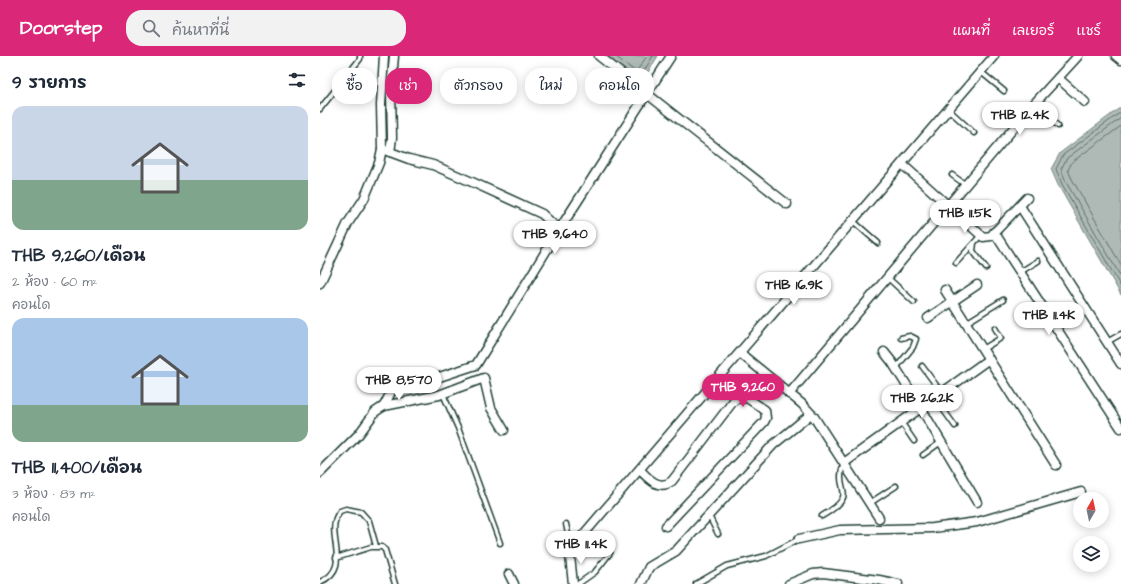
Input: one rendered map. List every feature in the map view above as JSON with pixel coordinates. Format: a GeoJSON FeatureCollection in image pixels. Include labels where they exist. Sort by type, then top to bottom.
{"type":"FeatureCollection","features":[{"type":"Feature","properties":{"kind":"street"},"geometry":{"type":"LineString","coordinates":[[384,56],[381,105],[386,150]]}},
{"type":"Feature","properties":{"kind":"street"},"geometry":{"type":"LineString","coordinates":[[320,283],[348,223],[364,199],[392,138],[390,90],[394,56]]}},
{"type":"Feature","properties":{"kind":"street"},"geometry":{"type":"LineString","coordinates":[[599,56],[614,68]]}},
{"type":"Feature","properties":{"kind":"street"},"geometry":{"type":"LineString","coordinates":[[654,81],[671,56]]}},
{"type":"Feature","properties":{"kind":"street"},"geometry":{"type":"LineString","coordinates":[[573,584],[570,556],[571,549],[994,56]]}},
{"type":"Feature","properties":{"kind":"street"},"geometry":{"type":"LineString","coordinates":[[789,394],[1034,104],[1078,56]]}},
{"type":"Feature","properties":{"kind":"street"},"geometry":{"type":"LineString","coordinates":[[1116,56],[1121,60]]}},
{"type":"Feature","properties":{"kind":"street"},"geometry":{"type":"LineString","coordinates":[[1058,78],[1085,102]]}},
{"type":"Feature","properties":{"kind":"street"},"geometry":{"type":"LineString","coordinates":[[654,99],[787,204]]}},
{"type":"Feature","properties":{"kind":"street"},"geometry":{"type":"LineString","coordinates":[[384,406],[394,386],[408,386],[427,381],[476,364],[639,104]]}},
{"type":"Feature","properties":{"kind":"street"},"geometry":{"type":"LineString","coordinates":[[386,150],[433,165],[542,214],[559,230]]}},
{"type":"Feature","properties":{"kind":"street"},"geometry":{"type":"LineString","coordinates":[[902,164],[981,235],[988,237],[1027,198]]}},
{"type":"Feature","properties":{"kind":"street"},"geometry":{"type":"LineString","coordinates":[[1020,206],[1121,364]]}},
{"type":"Feature","properties":{"kind":"street"},"geometry":{"type":"LineString","coordinates":[[994,232],[1121,428]]}},
{"type":"Feature","properties":{"kind":"street"},"geometry":{"type":"LineString","coordinates":[[928,318],[977,285]]}},
{"type":"Feature","properties":{"kind":"street"},"geometry":{"type":"LineString","coordinates":[[945,290],[1056,465]]}},
{"type":"Feature","properties":{"kind":"street"},"geometry":{"type":"LineString","coordinates":[[884,352],[921,408],[977,502]]}},
{"type":"Feature","properties":{"kind":"street"},"geometry":{"type":"LineString","coordinates":[[740,353],[811,414],[844,462],[879,518]]}},
{"type":"Feature","properties":{"kind":"street"},"geometry":{"type":"LineString","coordinates":[[844,462],[989,360]]}},
{"type":"Feature","properties":{"kind":"street"},"geometry":{"type":"LineString","coordinates":[[320,473],[359,434],[375,412],[384,406],[443,393],[484,378],[491,408],[504,430]]}},
{"type":"Feature","properties":{"kind":"street"},"geometry":{"type":"LineString","coordinates":[[640,470],[656,484],[667,484],[672,481],[735,399],[747,398],[765,410],[766,418],[764,422],[666,526]]}},
{"type":"Feature","properties":{"kind":"street"},"geometry":{"type":"LineString","coordinates":[[641,584],[649,567],[676,551],[773,445],[811,414]]}},
{"type":"Feature","properties":{"kind":"street"},"geometry":{"type":"LineString","coordinates":[[799,538],[840,530],[933,528],[977,522],[1073,495]]}},
{"type":"Feature","properties":{"kind":"street"},"geometry":{"type":"LineString","coordinates":[[790,584],[818,573],[855,581],[879,580],[898,584]]}},
{"type":"Feature","properties":{"kind":"street"},"geometry":{"type":"LineString","coordinates":[[509,574],[514,584]]}},
{"type":"Feature","properties":{"kind":"lane"},"geometry":{"type":"LineString","coordinates":[[321,107],[359,57]]}},
{"type":"Feature","properties":{"kind":"lane"},"geometry":{"type":"LineString","coordinates":[[981,72],[1004,91]]}},
{"type":"Feature","properties":{"kind":"lane"},"geometry":{"type":"LineString","coordinates":[[1034,104],[1058,126]]}},
{"type":"Feature","properties":{"kind":"lane"},"geometry":{"type":"LineString","coordinates":[[949,110],[974,133]]}},
{"type":"Feature","properties":{"kind":"lane"},"geometry":{"type":"LineString","coordinates":[[952,174],[966,186]]}},
{"type":"Feature","properties":{"kind":"lane"},"geometry":{"type":"LineString","coordinates":[[853,221],[878,243]]}},
{"type":"Feature","properties":{"kind":"lane"},"geometry":{"type":"LineString","coordinates":[[981,235],[956,262],[974,243],[973,251],[986,268]]}},
{"type":"Feature","properties":{"kind":"lane"},"geometry":{"type":"LineString","coordinates":[[1020,272],[1038,261]]}},
{"type":"Feature","properties":{"kind":"lane"},"geometry":{"type":"LineString","coordinates":[[888,278],[914,302]]}},
{"type":"Feature","properties":{"kind":"lane"},"geometry":{"type":"LineString","coordinates":[[966,323],[1003,300]]}},
{"type":"Feature","properties":{"kind":"lane"},"geometry":{"type":"LineString","coordinates":[[982,349],[1001,338],[995,328]]}},
{"type":"Feature","properties":{"kind":"lane"},"geometry":{"type":"LineString","coordinates":[[1107,342],[1121,334]]}},
{"type":"Feature","properties":{"kind":"lane"},"geometry":{"type":"LineString","coordinates":[[896,368],[913,348],[916,339],[910,336],[901,338]]}},
{"type":"Feature","properties":{"kind":"lane"},"geometry":{"type":"LineString","coordinates":[[922,366],[942,393]]}},
{"type":"Feature","properties":{"kind":"lane"},"geometry":{"type":"LineString","coordinates":[[443,393],[458,428],[500,543]]}},
{"type":"Feature","properties":{"kind":"lane"},"geometry":{"type":"LineString","coordinates":[[935,398],[955,426]]}},
{"type":"Feature","properties":{"kind":"lane"},"geometry":{"type":"LineString","coordinates":[[901,422],[914,441]]}},
{"type":"Feature","properties":{"kind":"lane"},"geometry":{"type":"LineString","coordinates":[[923,455],[942,442]]}},
{"type":"Feature","properties":{"kind":"lane"},"geometry":{"type":"LineString","coordinates":[[822,516],[838,507],[842,502],[845,494],[840,472],[844,462]]}},
{"type":"Feature","properties":{"kind":"lane"},"geometry":{"type":"LineString","coordinates":[[870,504],[896,486]]}},
{"type":"Feature","properties":{"kind":"lane"},"geometry":{"type":"LineString","coordinates":[[320,582],[330,577],[336,567],[334,521],[340,511],[346,509],[361,512],[369,521],[376,546]]}},
{"type":"Feature","properties":{"kind":"lane"},"geometry":{"type":"LineString","coordinates":[[709,516],[718,534]]}},
{"type":"Feature","properties":{"kind":"lane"},"geometry":{"type":"LineString","coordinates":[[566,524],[571,549]]}},
{"type":"Feature","properties":{"kind":"lane"},"geometry":{"type":"LineString","coordinates":[[696,584],[727,566],[766,556],[799,538]]}},
{"type":"Feature","properties":{"kind":"lane"},"geometry":{"type":"LineString","coordinates":[[336,558],[376,546],[382,547],[394,584]]}},
{"type":"Feature","properties":{"kind":"lane"},"geometry":{"type":"LineString","coordinates":[[578,584],[595,572],[610,554]]}},
{"type":"Feature","properties":{"kind":"water"},"geometry":{"type":"Polygon","coordinates":[[[600,56],[658,56],[650,68],[616,68],[600,56]]]}},
{"type":"Feature","properties":{"kind":"water"},"geometry":{"type":"Polygon","coordinates":[[[1121,107],[1121,295],[1058,185],[1051,169],[1060,153],[1121,107]]]}}]}
